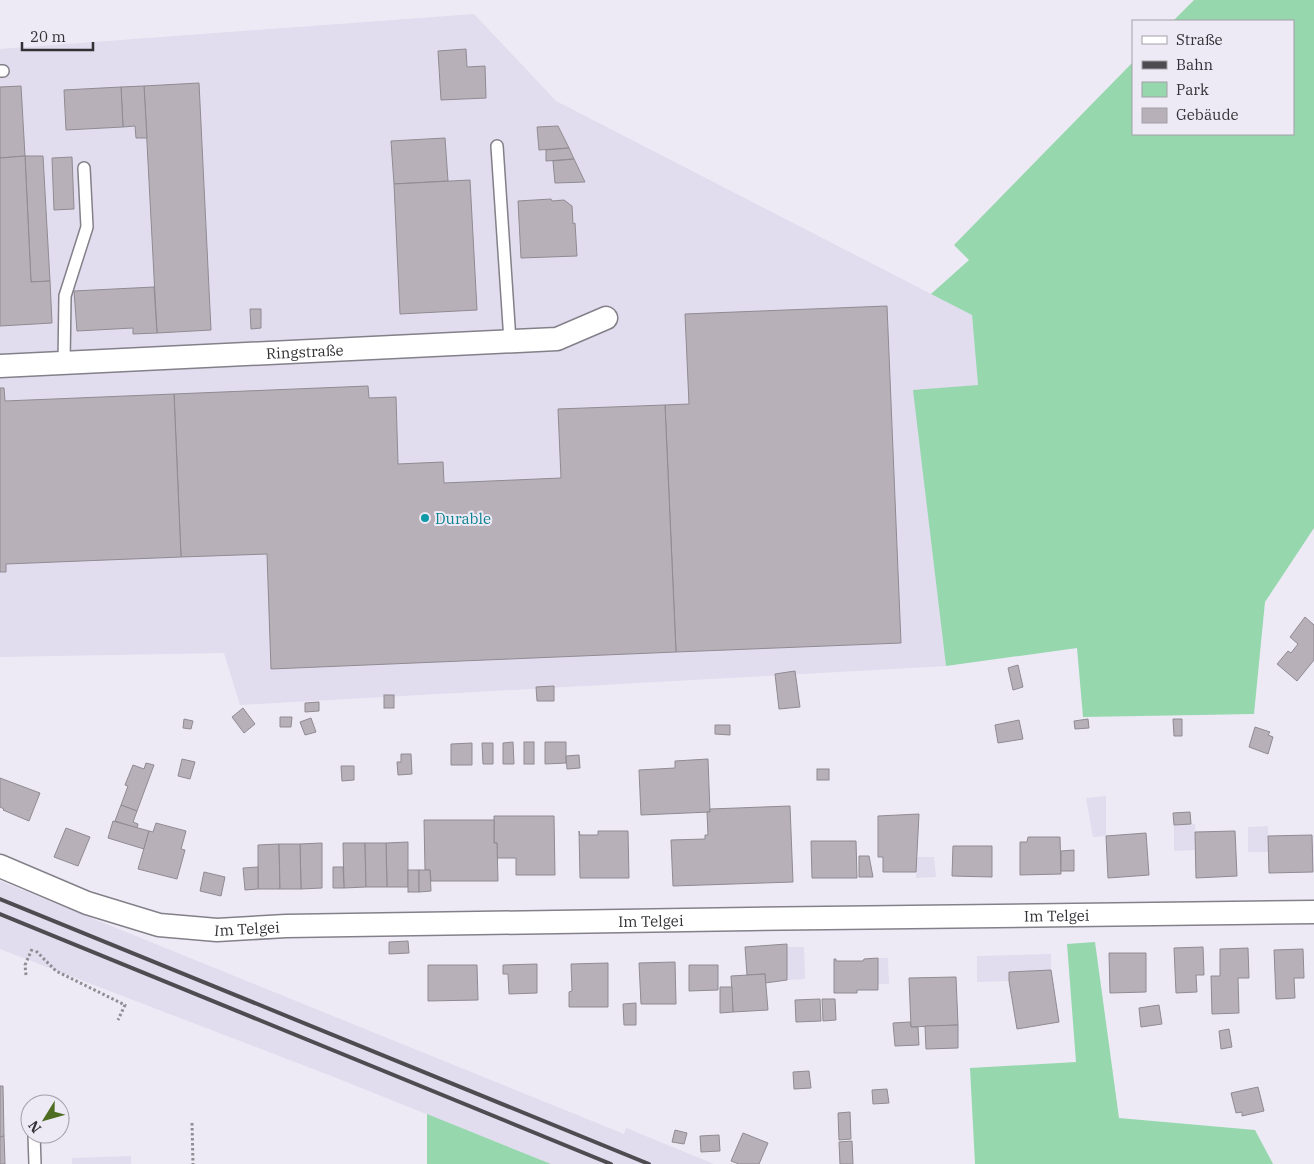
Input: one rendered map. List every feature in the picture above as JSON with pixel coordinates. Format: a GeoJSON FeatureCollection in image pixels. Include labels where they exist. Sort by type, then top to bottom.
{"type":"FeatureCollection","features":[{"type":"Feature","properties":{"kind":"street","name":"Ringstraße"},"geometry":{"type":"LineString","coordinates":[[0,366],[557,339],[606,318]]}},
{"type":"Feature","properties":{"kind":"street","name":"Im Telgei"},"geometry":{"type":"LineString","coordinates":[[0,866],[87,903],[150,922],[217,930],[286,926],[750,918],[1314,912]]}},
{"type":"Feature","properties":{"kind":"lane"},"geometry":{"type":"LineString","coordinates":[[497,146],[510,341]]}},
{"type":"Feature","properties":{"kind":"lane"},"geometry":{"type":"LineString","coordinates":[[64,363],[64,296],[86,227],[84,168]]}},
{"type":"Feature","properties":{"kind":"lane"},"geometry":{"type":"LineString","coordinates":[[34,1144],[35,1164]]}},
{"type":"Feature","properties":{"kind":"path"},"geometry":{"type":"LineString","coordinates":[[26,975],[25,965],[32,949]]}},
{"type":"Feature","properties":{"kind":"path"},"geometry":{"type":"LineString","coordinates":[[36,951],[56,971],[125,1005],[118,1020]]}},
{"type":"Feature","properties":{"kind":"path"},"geometry":{"type":"LineString","coordinates":[[192,1123],[193,1164]]}},
{"type":"Feature","properties":{"kind":"shaded area"},"geometry":{"type":"Polygon","coordinates":[[[474,14],[556,101],[972,315],[978,385],[914,391],[946,666],[240,705],[224,653],[0,657],[0,49],[474,14]]]}},
{"type":"Feature","properties":{"kind":"shaded area"},"geometry":{"type":"Polygon","coordinates":[[[1106,796],[1106,836],[1093,837],[1086,798],[1106,796]]]}},
{"type":"Feature","properties":{"kind":"shaded area"},"geometry":{"type":"Polygon","coordinates":[[[1195,824],[1196,850],[1174,851],[1174,825],[1195,824]]]}},
{"type":"Feature","properties":{"kind":"shaded area"},"geometry":{"type":"Polygon","coordinates":[[[1268,826],[1269,852],[1248,852],[1248,827],[1268,826]]]}},
{"type":"Feature","properties":{"kind":"shaded area"},"geometry":{"type":"Polygon","coordinates":[[[916,857],[934,857],[936,877],[916,878],[916,857]]]}},
{"type":"Feature","properties":{"kind":"shaded area"},"geometry":{"type":"Polygon","coordinates":[[[0,881],[624,1134],[626,1128],[714,1164],[551,1164],[334,1077],[0,949],[0,881]]]}},
{"type":"Feature","properties":{"kind":"shaded area"},"geometry":{"type":"Polygon","coordinates":[[[786,947],[804,947],[805,979],[787,980],[786,947]]]}},
{"type":"Feature","properties":{"kind":"shaded area"},"geometry":{"type":"Polygon","coordinates":[[[1051,954],[1051,970],[1009,972],[1009,981],[977,982],[977,956],[1051,954]]]}},
{"type":"Feature","properties":{"kind":"shaded area"},"geometry":{"type":"Polygon","coordinates":[[[878,958],[888,958],[889,984],[878,984],[878,958]]]}},
{"type":"Feature","properties":{"kind":"shaded area"},"geometry":{"type":"Polygon","coordinates":[[[131,1156],[131,1164],[72,1164],[72,1158],[131,1156]]]}},
{"type":"Feature","properties":{"kind":"green space"},"geometry":{"type":"Polygon","coordinates":[[[1194,0],[1314,0],[1314,528],[1265,602],[1254,714],[1083,717],[1077,648],[946,666],[913,390],[978,385],[972,315],[931,294],[969,260],[954,245],[1132,63],[1132,135],[1294,135],[1294,20],[1174,20],[1194,0]]]}},
{"type":"Feature","properties":{"kind":"green space"},"geometry":{"type":"Polygon","coordinates":[[[1095,942],[1119,1118],[1255,1130],[1273,1164],[975,1164],[970,1068],[1076,1062],[1067,944],[1095,942]]]}},
{"type":"Feature","properties":{"kind":"green space"},"geometry":{"type":"Polygon","coordinates":[[[427,1114],[551,1164],[427,1164],[427,1114]]]}},
{"type":"Feature","properties":{"kind":"building"},"geometry":{"type":"Polygon","coordinates":[[[466,49],[467,67],[485,66],[486,98],[441,100],[438,51],[466,49]]]}},
{"type":"Feature","properties":{"kind":"building"},"geometry":{"type":"Polygon","coordinates":[[[199,83],[211,330],[157,333],[144,86],[199,83]]]}},
{"type":"Feature","properties":{"kind":"building"},"geometry":{"type":"Polygon","coordinates":[[[21,86],[25,156],[0,158],[0,87],[21,86]]]}},
{"type":"Feature","properties":{"kind":"building"},"geometry":{"type":"Polygon","coordinates":[[[144,86],[147,138],[136,138],[135,126],[123,127],[121,87],[144,86]]]}},
{"type":"Feature","properties":{"kind":"building"},"geometry":{"type":"Polygon","coordinates":[[[121,87],[123,127],[66,130],[64,90],[121,87]]]}},
{"type":"Feature","properties":{"kind":"building"},"geometry":{"type":"Polygon","coordinates":[[[558,126],[569,148],[539,150],[537,127],[558,126]]]}},
{"type":"Feature","properties":{"kind":"building"},"geometry":{"type":"Polygon","coordinates":[[[445,138],[448,181],[394,184],[391,141],[445,138]]]}},
{"type":"Feature","properties":{"kind":"building"},"geometry":{"type":"Polygon","coordinates":[[[569,148],[574,159],[546,161],[546,150],[569,148]]]}},
{"type":"Feature","properties":{"kind":"building"},"geometry":{"type":"Polygon","coordinates":[[[25,156],[43,156],[50,281],[31,282],[25,156]]]}},
{"type":"Feature","properties":{"kind":"building"},"geometry":{"type":"Polygon","coordinates":[[[25,156],[31,282],[50,281],[52,323],[0,326],[0,158],[25,156]]]}},
{"type":"Feature","properties":{"kind":"building"},"geometry":{"type":"Polygon","coordinates":[[[72,157],[74,209],[54,210],[52,158],[72,157]]]}},
{"type":"Feature","properties":{"kind":"building"},"geometry":{"type":"Polygon","coordinates":[[[574,159],[585,182],[555,183],[553,161],[574,159]]]}},
{"type":"Feature","properties":{"kind":"building"},"geometry":{"type":"Polygon","coordinates":[[[470,180],[477,310],[400,314],[394,184],[470,180]]]}},
{"type":"Feature","properties":{"kind":"building"},"geometry":{"type":"Polygon","coordinates":[[[551,199],[552,201],[564,200],[572,206],[577,256],[521,258],[518,201],[551,199]]]}},
{"type":"Feature","properties":{"kind":"building"},"geometry":{"type":"Polygon","coordinates":[[[154,287],[157,333],[133,334],[133,328],[77,331],[74,291],[154,287]]]}},
{"type":"Feature","properties":{"kind":"building"},"geometry":{"type":"Polygon","coordinates":[[[887,306],[901,643],[676,652],[665,405],[689,404],[685,314],[887,306]]]}},
{"type":"Feature","properties":{"kind":"building"},"geometry":{"type":"Polygon","coordinates":[[[250,309],[261,309],[261,328],[251,329],[250,309]]]}},
{"type":"Feature","properties":{"kind":"building","name":"Durable"},"geometry":{"type":"Polygon","coordinates":[[[368,386],[369,398],[396,397],[398,464],[443,462],[444,483],[561,478],[558,409],[665,405],[676,652],[271,669],[267,554],[181,557],[174,394],[368,386]]]}},
{"type":"Feature","properties":{"kind":"building"},"geometry":{"type":"Polygon","coordinates":[[[0,388],[4,388],[5,401],[174,394],[181,557],[6,564],[6,572],[0,572],[0,388]]]}},
{"type":"Feature","properties":{"kind":"building"},"geometry":{"type":"Polygon","coordinates":[[[1305,617],[1314,625],[1314,660],[1297,681],[1277,664],[1288,651],[1291,653],[1298,644],[1290,637],[1305,617]]]}},
{"type":"Feature","properties":{"kind":"building"},"geometry":{"type":"Polygon","coordinates":[[[1018,665],[1023,687],[1013,690],[1008,668],[1018,665]]]}},
{"type":"Feature","properties":{"kind":"building"},"geometry":{"type":"Polygon","coordinates":[[[795,671],[800,707],[779,709],[775,674],[795,671]]]}},
{"type":"Feature","properties":{"kind":"building"},"geometry":{"type":"Polygon","coordinates":[[[554,686],[554,701],[537,701],[536,687],[554,686]]]}},
{"type":"Feature","properties":{"kind":"building"},"geometry":{"type":"Polygon","coordinates":[[[384,695],[394,695],[394,708],[384,708],[384,695]]]}},
{"type":"Feature","properties":{"kind":"building"},"geometry":{"type":"Polygon","coordinates":[[[319,702],[319,711],[305,712],[305,703],[319,702]]]}},
{"type":"Feature","properties":{"kind":"building"},"geometry":{"type":"Polygon","coordinates":[[[243,708],[255,724],[244,733],[232,717],[243,708]]]}},
{"type":"Feature","properties":{"kind":"building"},"geometry":{"type":"Polygon","coordinates":[[[280,717],[292,717],[291,727],[280,727],[280,717]]]}},
{"type":"Feature","properties":{"kind":"building"},"geometry":{"type":"Polygon","coordinates":[[[311,718],[316,732],[305,735],[300,722],[311,718]]]}},
{"type":"Feature","properties":{"kind":"building"},"geometry":{"type":"Polygon","coordinates":[[[184,719],[193,721],[191,729],[183,728],[184,719]]]}},
{"type":"Feature","properties":{"kind":"building"},"geometry":{"type":"Polygon","coordinates":[[[1088,719],[1089,728],[1075,729],[1074,721],[1088,719]]]}},
{"type":"Feature","properties":{"kind":"building"},"geometry":{"type":"Polygon","coordinates":[[[1173,719],[1182,719],[1182,736],[1174,736],[1173,719]]]}},
{"type":"Feature","properties":{"kind":"building"},"geometry":{"type":"Polygon","coordinates":[[[1019,720],[1023,739],[998,743],[995,725],[1019,720]]]}},
{"type":"Feature","properties":{"kind":"building"},"geometry":{"type":"Polygon","coordinates":[[[715,725],[730,725],[730,735],[715,734],[715,725]]]}},
{"type":"Feature","properties":{"kind":"building"},"geometry":{"type":"Polygon","coordinates":[[[1255,727],[1270,732],[1268,735],[1273,737],[1268,754],[1249,747],[1255,727]]]}},
{"type":"Feature","properties":{"kind":"building"},"geometry":{"type":"Polygon","coordinates":[[[513,742],[514,764],[503,764],[503,743],[513,742]]]}},
{"type":"Feature","properties":{"kind":"building"},"geometry":{"type":"Polygon","coordinates":[[[524,742],[534,742],[534,764],[524,764],[524,742]]]}},
{"type":"Feature","properties":{"kind":"building"},"geometry":{"type":"Polygon","coordinates":[[[545,742],[566,742],[566,763],[545,764],[545,742]]]}},
{"type":"Feature","properties":{"kind":"building"},"geometry":{"type":"Polygon","coordinates":[[[472,743],[472,765],[451,765],[451,744],[472,743]]]}},
{"type":"Feature","properties":{"kind":"building"},"geometry":{"type":"Polygon","coordinates":[[[482,743],[493,743],[493,764],[483,764],[482,743]]]}},
{"type":"Feature","properties":{"kind":"building"},"geometry":{"type":"Polygon","coordinates":[[[401,754],[411,754],[412,774],[398,775],[397,762],[401,762],[401,754]]]}},
{"type":"Feature","properties":{"kind":"building"},"geometry":{"type":"Polygon","coordinates":[[[579,755],[580,768],[567,769],[566,756],[579,755]]]}},
{"type":"Feature","properties":{"kind":"building"},"geometry":{"type":"Polygon","coordinates":[[[182,759],[195,762],[190,779],[178,776],[182,759]]]}},
{"type":"Feature","properties":{"kind":"building"},"geometry":{"type":"Polygon","coordinates":[[[708,759],[710,812],[641,815],[639,770],[675,768],[675,761],[708,759]]]}},
{"type":"Feature","properties":{"kind":"building"},"geometry":{"type":"Polygon","coordinates":[[[146,763],[154,765],[137,811],[121,805],[128,786],[125,785],[133,765],[144,769],[146,763]]]}},
{"type":"Feature","properties":{"kind":"building"},"geometry":{"type":"Polygon","coordinates":[[[341,766],[354,766],[354,780],[342,781],[341,766]]]}},
{"type":"Feature","properties":{"kind":"building"},"geometry":{"type":"Polygon","coordinates":[[[817,769],[829,769],[829,780],[817,780],[817,769]]]}},
{"type":"Feature","properties":{"kind":"building"},"geometry":{"type":"Polygon","coordinates":[[[0,778],[40,793],[29,821],[0,807],[0,778]]]}},
{"type":"Feature","properties":{"kind":"building"},"geometry":{"type":"Polygon","coordinates":[[[121,805],[137,811],[133,822],[138,824],[137,828],[115,821],[121,805]]]}},
{"type":"Feature","properties":{"kind":"building"},"geometry":{"type":"Polygon","coordinates":[[[790,806],[793,882],[673,886],[671,840],[705,839],[705,835],[708,835],[707,812],[710,812],[710,809],[790,806]]]}},
{"type":"Feature","properties":{"kind":"building"},"geometry":{"type":"Polygon","coordinates":[[[1190,812],[1191,824],[1174,825],[1173,813],[1190,812]]]}},
{"type":"Feature","properties":{"kind":"building"},"geometry":{"type":"Polygon","coordinates":[[[919,814],[916,872],[883,872],[883,857],[878,857],[878,816],[919,814]]]}},
{"type":"Feature","properties":{"kind":"building"},"geometry":{"type":"Polygon","coordinates":[[[494,816],[554,816],[555,875],[516,875],[516,858],[497,858],[497,843],[494,843],[494,816]]]}},
{"type":"Feature","properties":{"kind":"building"},"geometry":{"type":"Polygon","coordinates":[[[424,820],[494,820],[494,843],[497,843],[498,881],[431,881],[430,870],[425,870],[424,820]]]}},
{"type":"Feature","properties":{"kind":"building"},"geometry":{"type":"Polygon","coordinates":[[[113,821],[149,831],[144,849],[108,838],[113,821]]]}},
{"type":"Feature","properties":{"kind":"building"},"geometry":{"type":"Polygon","coordinates":[[[156,823],[186,831],[181,849],[185,850],[177,879],[138,869],[149,831],[153,832],[156,823]]]}},
{"type":"Feature","properties":{"kind":"building"},"geometry":{"type":"Polygon","coordinates":[[[66,828],[90,837],[78,866],[54,857],[66,828]]]}},
{"type":"Feature","properties":{"kind":"building"},"geometry":{"type":"Polygon","coordinates":[[[579,831],[580,835],[598,835],[598,831],[628,831],[629,878],[580,878],[579,831]]]}},
{"type":"Feature","properties":{"kind":"building"},"geometry":{"type":"Polygon","coordinates":[[[1235,831],[1237,876],[1196,878],[1195,832],[1235,831]]]}},
{"type":"Feature","properties":{"kind":"building"},"geometry":{"type":"Polygon","coordinates":[[[1146,833],[1149,875],[1108,878],[1106,836],[1146,833]]]}},
{"type":"Feature","properties":{"kind":"building"},"geometry":{"type":"Polygon","coordinates":[[[1312,835],[1313,872],[1269,873],[1268,836],[1312,835]]]}},
{"type":"Feature","properties":{"kind":"building"},"geometry":{"type":"Polygon","coordinates":[[[1028,837],[1060,837],[1061,874],[1020,875],[1020,842],[1027,842],[1028,837]]]}},
{"type":"Feature","properties":{"kind":"building"},"geometry":{"type":"Polygon","coordinates":[[[811,841],[856,841],[857,878],[812,878],[811,841]]]}},
{"type":"Feature","properties":{"kind":"building"},"geometry":{"type":"Polygon","coordinates":[[[408,842],[408,887],[387,887],[386,843],[408,842]]]}},
{"type":"Feature","properties":{"kind":"building"},"geometry":{"type":"Polygon","coordinates":[[[322,843],[322,888],[301,889],[300,844],[322,843]]]}},
{"type":"Feature","properties":{"kind":"building"},"geometry":{"type":"Polygon","coordinates":[[[343,843],[365,843],[366,887],[344,888],[343,843]]]}},
{"type":"Feature","properties":{"kind":"building"},"geometry":{"type":"Polygon","coordinates":[[[365,843],[386,843],[387,887],[366,887],[365,843]]]}},
{"type":"Feature","properties":{"kind":"building"},"geometry":{"type":"Polygon","coordinates":[[[279,844],[280,889],[258,889],[258,845],[279,844]]]}},
{"type":"Feature","properties":{"kind":"building"},"geometry":{"type":"Polygon","coordinates":[[[279,844],[300,844],[301,889],[280,889],[279,844]]]}},
{"type":"Feature","properties":{"kind":"building"},"geometry":{"type":"Polygon","coordinates":[[[953,846],[992,846],[992,877],[952,876],[953,846]]]}},
{"type":"Feature","properties":{"kind":"building"},"geometry":{"type":"Polygon","coordinates":[[[1074,850],[1074,871],[1061,871],[1061,851],[1074,850]]]}},
{"type":"Feature","properties":{"kind":"building"},"geometry":{"type":"Polygon","coordinates":[[[859,856],[869,856],[873,877],[859,877],[859,856]]]}},
{"type":"Feature","properties":{"kind":"building"},"geometry":{"type":"Polygon","coordinates":[[[258,867],[258,889],[245,890],[243,868],[258,867]]]}},
{"type":"Feature","properties":{"kind":"building"},"geometry":{"type":"Polygon","coordinates":[[[333,867],[343,867],[344,888],[333,888],[333,867]]]}},
{"type":"Feature","properties":{"kind":"building"},"geometry":{"type":"Polygon","coordinates":[[[408,870],[419,870],[419,892],[408,892],[408,870]]]}},
{"type":"Feature","properties":{"kind":"building"},"geometry":{"type":"Polygon","coordinates":[[[419,870],[430,870],[431,891],[419,892],[419,870]]]}},
{"type":"Feature","properties":{"kind":"building"},"geometry":{"type":"Polygon","coordinates":[[[204,872],[225,877],[221,896],[200,891],[204,872]]]}},
{"type":"Feature","properties":{"kind":"building"},"geometry":{"type":"Polygon","coordinates":[[[408,941],[409,953],[389,954],[389,942],[408,941]]]}},
{"type":"Feature","properties":{"kind":"building"},"geometry":{"type":"Polygon","coordinates":[[[787,944],[787,980],[765,983],[765,974],[747,975],[745,947],[787,944]]]}},
{"type":"Feature","properties":{"kind":"building"},"geometry":{"type":"Polygon","coordinates":[[[1203,947],[1204,975],[1196,975],[1197,992],[1176,993],[1174,948],[1203,947]]]}},
{"type":"Feature","properties":{"kind":"building"},"geometry":{"type":"Polygon","coordinates":[[[1248,948],[1249,978],[1238,978],[1239,1013],[1212,1014],[1211,976],[1220,976],[1220,949],[1248,948]]]}},
{"type":"Feature","properties":{"kind":"building"},"geometry":{"type":"Polygon","coordinates":[[[1303,949],[1304,978],[1294,978],[1295,998],[1276,999],[1274,950],[1303,949]]]}},
{"type":"Feature","properties":{"kind":"building"},"geometry":{"type":"Polygon","coordinates":[[[1109,953],[1146,953],[1146,992],[1110,993],[1109,953]]]}},
{"type":"Feature","properties":{"kind":"building"},"geometry":{"type":"Polygon","coordinates":[[[878,958],[878,990],[857,990],[857,993],[834,993],[834,959],[836,961],[863,961],[864,959],[878,958]]]}},
{"type":"Feature","properties":{"kind":"building"},"geometry":{"type":"Polygon","coordinates":[[[675,962],[676,1004],[641,1004],[639,963],[675,962]]]}},
{"type":"Feature","properties":{"kind":"building"},"geometry":{"type":"Polygon","coordinates":[[[608,963],[608,1007],[569,1007],[569,992],[572,991],[571,964],[608,963]]]}},
{"type":"Feature","properties":{"kind":"building"},"geometry":{"type":"Polygon","coordinates":[[[537,964],[537,993],[509,994],[508,974],[503,974],[503,965],[537,964]]]}},
{"type":"Feature","properties":{"kind":"building"},"geometry":{"type":"Polygon","coordinates":[[[428,965],[477,965],[478,1000],[428,1001],[428,965]]]}},
{"type":"Feature","properties":{"kind":"building"},"geometry":{"type":"Polygon","coordinates":[[[689,965],[718,965],[718,990],[689,991],[689,965]]]}},
{"type":"Feature","properties":{"kind":"building"},"geometry":{"type":"Polygon","coordinates":[[[1051,970],[1059,1022],[1017,1029],[1009,972],[1051,970]]]}},
{"type":"Feature","properties":{"kind":"building"},"geometry":{"type":"Polygon","coordinates":[[[765,974],[768,1010],[733,1012],[731,976],[765,974]]]}},
{"type":"Feature","properties":{"kind":"building"},"geometry":{"type":"Polygon","coordinates":[[[956,977],[958,1025],[911,1027],[909,978],[956,977]]]}},
{"type":"Feature","properties":{"kind":"building"},"geometry":{"type":"Polygon","coordinates":[[[720,987],[732,987],[733,1012],[720,1013],[720,987]]]}},
{"type":"Feature","properties":{"kind":"building"},"geometry":{"type":"Polygon","coordinates":[[[820,999],[821,1021],[796,1022],[795,1000],[820,999]]]}},
{"type":"Feature","properties":{"kind":"building"},"geometry":{"type":"Polygon","coordinates":[[[822,999],[835,999],[836,1020],[823,1021],[822,999]]]}},
{"type":"Feature","properties":{"kind":"building"},"geometry":{"type":"Polygon","coordinates":[[[636,1003],[636,1025],[624,1025],[623,1004],[636,1003]]]}},
{"type":"Feature","properties":{"kind":"building"},"geometry":{"type":"Polygon","coordinates":[[[1159,1005],[1162,1024],[1141,1027],[1139,1008],[1159,1005]]]}},
{"type":"Feature","properties":{"kind":"building"},"geometry":{"type":"Polygon","coordinates":[[[910,1022],[911,1027],[918,1027],[919,1045],[895,1046],[893,1023],[910,1022]]]}},
{"type":"Feature","properties":{"kind":"building"},"geometry":{"type":"Polygon","coordinates":[[[958,1025],[958,1048],[926,1049],[925,1026],[958,1025]]]}},
{"type":"Feature","properties":{"kind":"building"},"geometry":{"type":"Polygon","coordinates":[[[1229,1029],[1232,1047],[1221,1049],[1219,1031],[1229,1029]]]}},
{"type":"Feature","properties":{"kind":"building"},"geometry":{"type":"Polygon","coordinates":[[[809,1071],[811,1088],[794,1089],[793,1072],[809,1071]]]}},
{"type":"Feature","properties":{"kind":"building"},"geometry":{"type":"Polygon","coordinates":[[[0,1086],[3,1086],[4,1136],[0,1137],[0,1086]]]}},
{"type":"Feature","properties":{"kind":"building"},"geometry":{"type":"Polygon","coordinates":[[[1258,1087],[1264,1111],[1242,1116],[1242,1112],[1236,1113],[1231,1093],[1258,1087]]]}},
{"type":"Feature","properties":{"kind":"building"},"geometry":{"type":"Polygon","coordinates":[[[887,1089],[889,1103],[873,1104],[872,1090],[887,1089]]]}},
{"type":"Feature","properties":{"kind":"building"},"geometry":{"type":"Polygon","coordinates":[[[850,1112],[851,1139],[839,1140],[838,1113],[850,1112]]]}},
{"type":"Feature","properties":{"kind":"building"},"geometry":{"type":"Polygon","coordinates":[[[675,1130],[687,1133],[684,1144],[672,1142],[675,1130]]]}},
{"type":"Feature","properties":{"kind":"building"},"geometry":{"type":"Polygon","coordinates":[[[743,1133],[768,1143],[759,1164],[739,1164],[731,1161],[743,1133]]]}},
{"type":"Feature","properties":{"kind":"building"},"geometry":{"type":"Polygon","coordinates":[[[719,1135],[720,1151],[701,1152],[700,1136],[719,1135]]]}},
{"type":"Feature","properties":{"kind":"building"},"geometry":{"type":"Polygon","coordinates":[[[4,1136],[5,1164],[0,1164],[0,1137],[4,1136]]]}},
{"type":"Feature","properties":{"kind":"building"},"geometry":{"type":"Polygon","coordinates":[[[852,1141],[853,1164],[840,1164],[839,1142],[852,1141]]]}},
{"type":"Feature","properties":{"kind":"railway"},"geometry":{"type":"LineString","coordinates":[[0,899],[649,1164]]}},
{"type":"Feature","properties":{"kind":"railway"},"geometry":{"type":"LineString","coordinates":[[0,914],[611,1164]]}},
{"type":"Feature","properties":{"kind":"place","name":"Durable"},"geometry":{"type":"Point","coordinates":[425,518]}}]}
